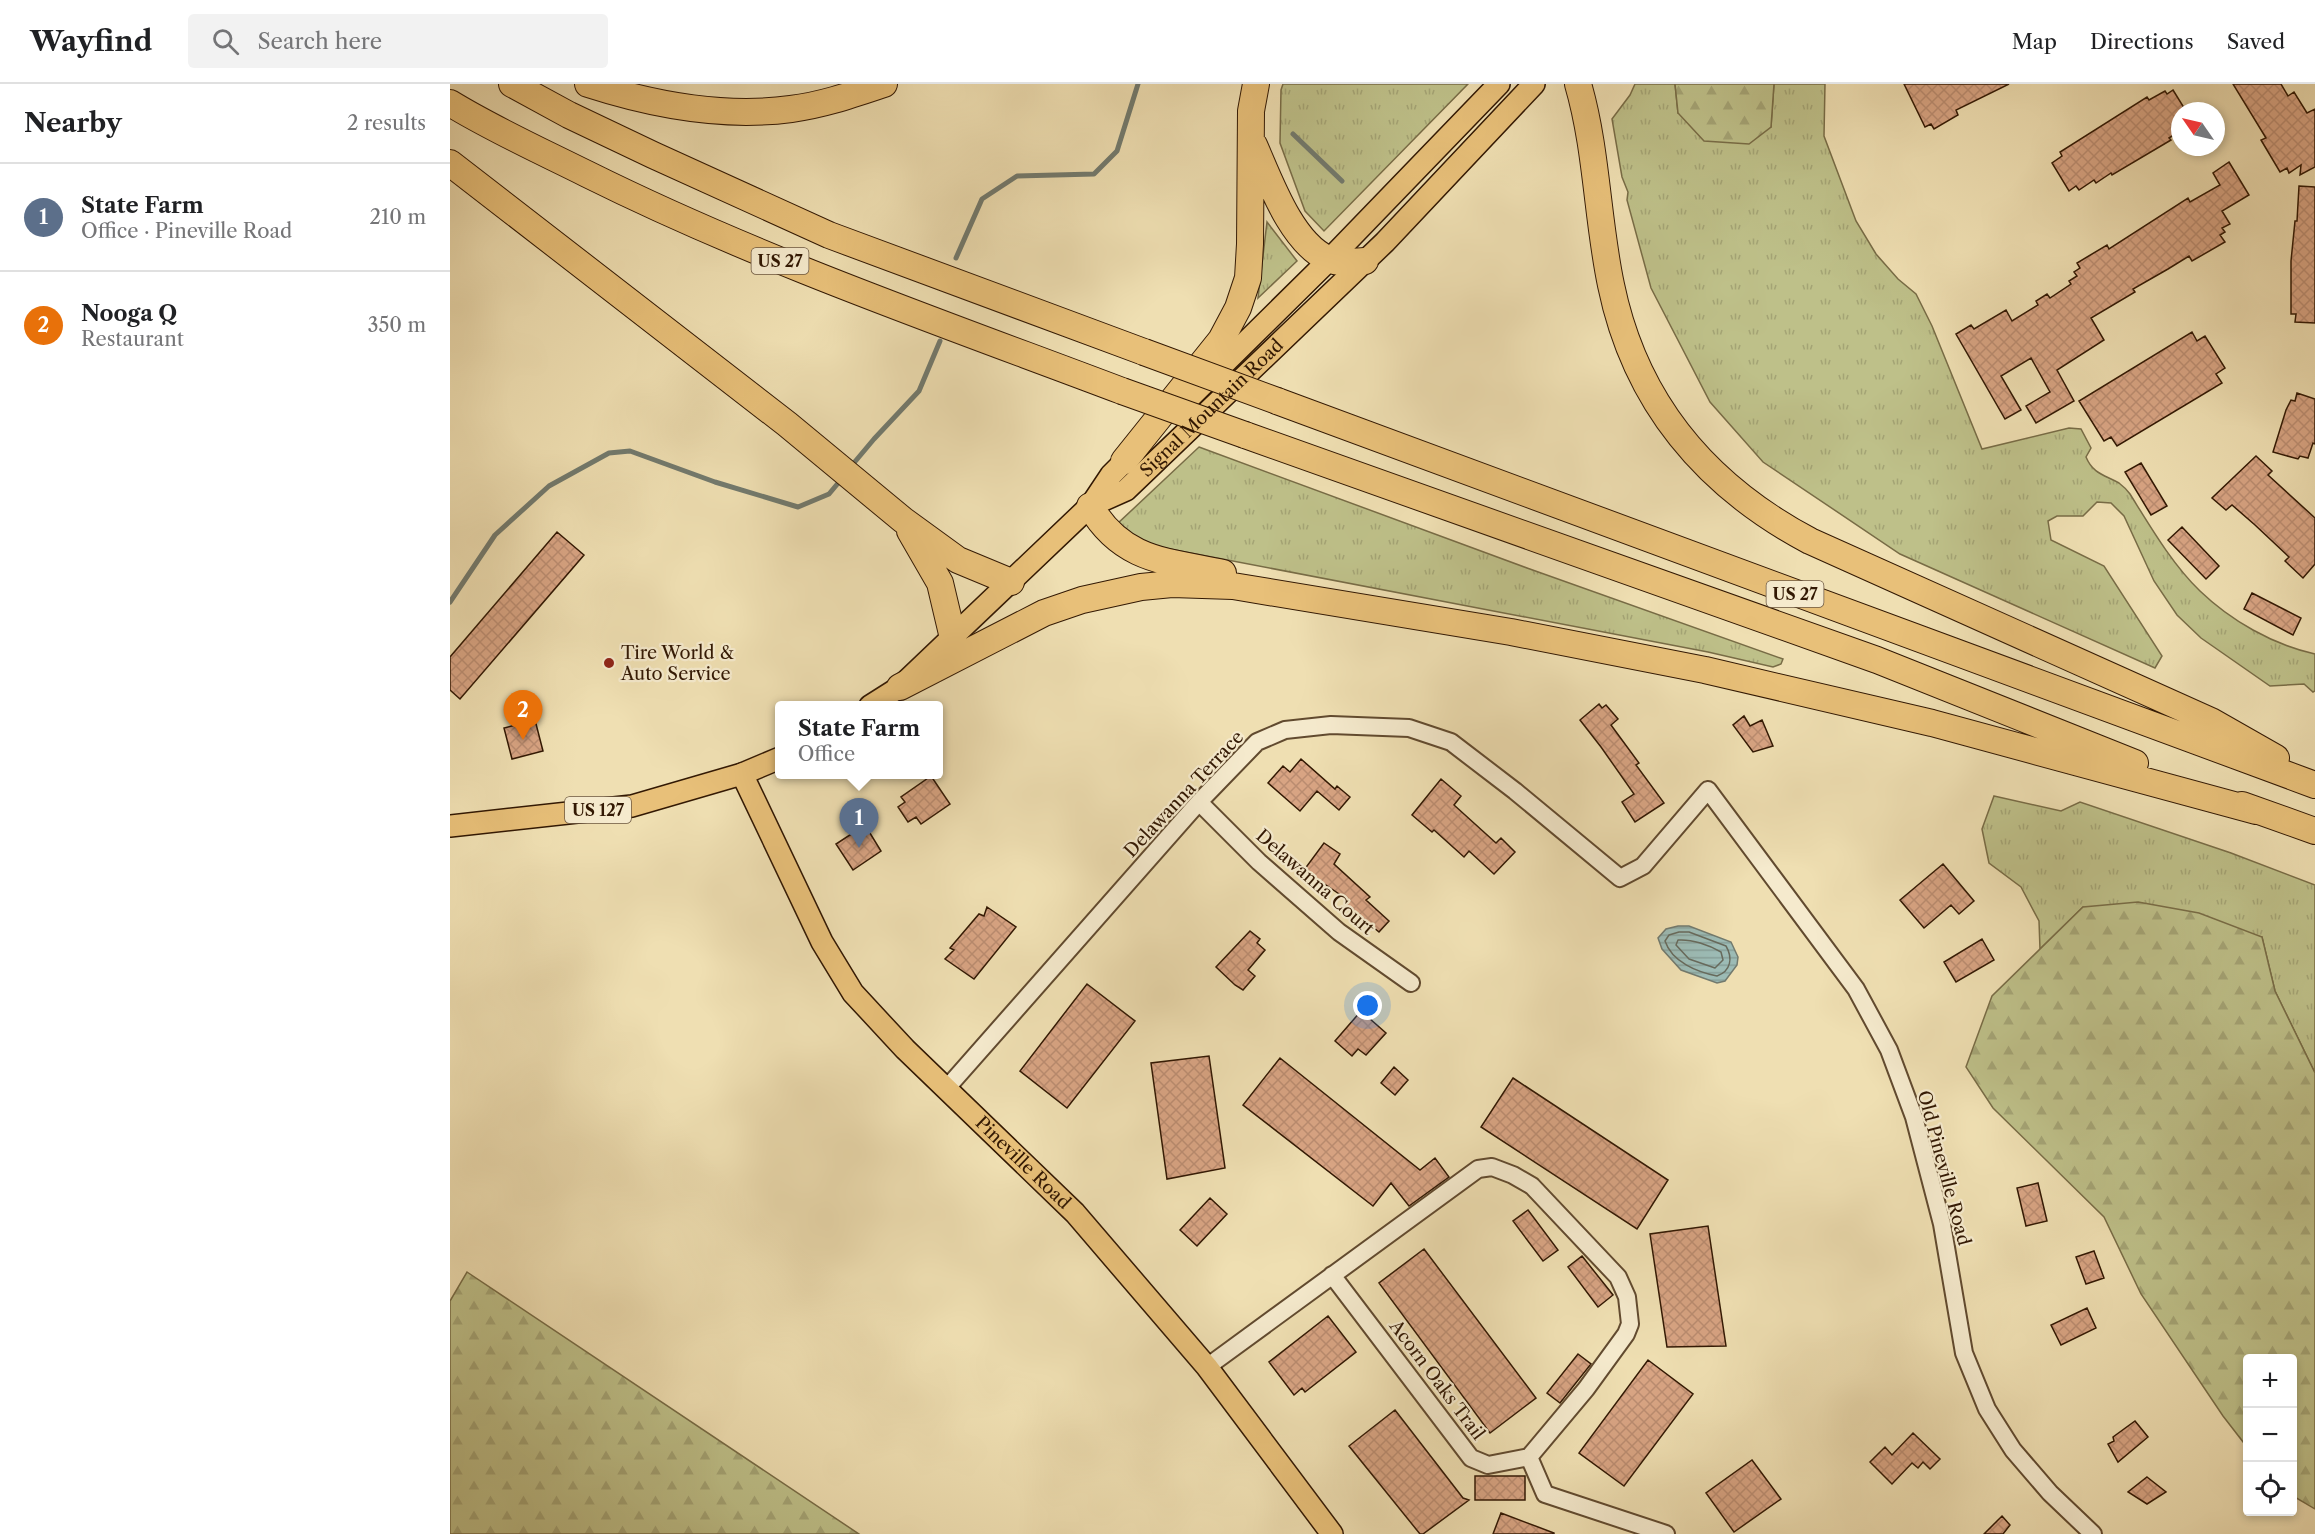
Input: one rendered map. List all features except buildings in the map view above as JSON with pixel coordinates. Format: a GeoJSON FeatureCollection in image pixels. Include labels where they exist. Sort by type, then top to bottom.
{"type":"FeatureCollection","features":[{"type":"Feature","properties":{"kind":"highway","name":"US 27"},"geometry":{"type":"LineString","coordinates":[[512,84],[569,115],[829,235],[2315,783]]}},
{"type":"Feature","properties":{"kind":"highway"},"geometry":{"type":"LineString","coordinates":[[588,84],[671,105],[719,111],[758,112],[793,109],[849,96],[884,84]]}},
{"type":"Feature","properties":{"kind":"highway"},"geometry":{"type":"LineString","coordinates":[[1124,461],[1221,340],[1238,309],[1248,278],[1251,111],[1256,84]]}},
{"type":"Feature","properties":{"kind":"highway"},"geometry":{"type":"LineString","coordinates":[[1578,84],[1589,137],[1611,285],[1627,342],[1660,408],[1697,458],[1728,486],[1777,524],[1810,542],[2211,720],[2315,783]]}},
{"type":"Feature","properties":{"kind":"highway","name":"US 27"},"geometry":{"type":"LineString","coordinates":[[450,103],[482,123],[667,214],[815,276],[1122,391],[1876,660],[2256,811],[2315,831]]}},
{"type":"Feature","properties":{"kind":"highway"},"geometry":{"type":"LineString","coordinates":[[1250,136],[1277,197],[1290,220],[1313,249],[1329,260],[1365,261]]}},
{"type":"Feature","properties":{"kind":"highway"},"geometry":{"type":"LineString","coordinates":[[450,163],[787,424],[903,520],[958,560],[1011,582]]}},
{"type":"Feature","properties":{"kind":"highway"},"geometry":{"type":"LineString","coordinates":[[1090,506],[1113,536],[1149,558],[1413,615]]}},
{"type":"Feature","properties":{"kind":"highway"},"geometry":{"type":"LineString","coordinates":[[903,520],[940,583],[953,638]]}},
{"type":"Feature","properties":{"kind":"highway"},"geometry":{"type":"LineString","coordinates":[[900,687],[1044,613],[1082,600],[1141,587],[1172,584],[1233,586],[1619,652],[1819,695],[2000,740],[2256,811]]}},
{"type":"Feature","properties":{"kind":"main road","name":"Signal Mountain Road"},"geometry":{"type":"LineString","coordinates":[[877,701],[900,687],[1090,506],[1111,475],[1124,461],[1329,260],[1499,84]]}},
{"type":"Feature","properties":{"kind":"main road","name":"Signal Mountain Road"},"geometry":{"type":"LineString","coordinates":[[1090,506],[1126,490],[1365,261],[1534,84]]}},
{"type":"Feature","properties":{"kind":"main road","name":"US 127"},"geometry":{"type":"LineString","coordinates":[[450,825],[632,806],[742,774],[775,760]]}},
{"type":"Feature","properties":{"kind":"main road","name":"Pineville Road"},"geometry":{"type":"LineString","coordinates":[[742,774],[822,942],[853,993],[946,1089],[1075,1213],[1207,1366],[1332,1534]]}},
{"type":"Feature","properties":{"kind":"street","name":"Delawanna Terrace"},"geometry":{"type":"LineString","coordinates":[[946,1089],[1199,802],[1257,742],[1285,730],[1331,725],[1409,728],[1451,742],[1515,791],[1620,878],[1643,866],[1708,790]]}},
{"type":"Feature","properties":{"kind":"street","name":"Old Pineville Road"},"geometry":{"type":"LineString","coordinates":[[1708,790],[1856,989],[1889,1050],[1914,1116],[1942,1224],[1964,1353],[1987,1409],[2020,1458],[2050,1493],[2093,1534]]}},
{"type":"Feature","properties":{"kind":"street","name":"Delawanna Court"},"geometry":{"type":"LineString","coordinates":[[1199,802],[1259,862],[1339,932],[1411,983]]}},
{"type":"Feature","properties":{"kind":"street"},"geometry":{"type":"LineString","coordinates":[[1207,1366],[1478,1169],[1492,1167],[1532,1186],[1618,1277],[1627,1297],[1630,1324],[1626,1334],[1605,1364],[1529,1457],[1545,1494],[1666,1534]]}},
{"type":"Feature","properties":{"kind":"street","name":"Acorn Oaks Trail"},"geometry":{"type":"LineString","coordinates":[[1332,1275],[1471,1458],[1488,1465],[1529,1457]]}},
{"type":"Feature","properties":{"kind":"green space"},"geometry":{"type":"Polygon","coordinates":[[[1283,84],[1468,84],[1324,231],[1305,211],[1280,143],[1283,84]]]}},
{"type":"Feature","properties":{"kind":"green space"},"geometry":{"type":"Polygon","coordinates":[[[1635,84],[1675,84],[1678,113],[1771,127],[1774,84],[1825,84],[1824,136],[1856,221],[1876,254],[1898,279],[1916,294],[1932,326],[1982,449],[2069,428],[2081,429],[2091,448],[2086,457],[2089,463],[2096,471],[2119,483],[2128,491],[2171,557],[2200,591],[2225,612],[2253,630],[2299,650],[2315,654],[2315,691],[2313,692],[2304,684],[2270,686],[2201,638],[2177,615],[2154,581],[2124,516],[2111,503],[2097,502],[2083,516],[2057,516],[2048,521],[2051,540],[2104,566],[2162,656],[2155,668],[1900,554],[1763,462],[1710,402],[1651,288],[1627,200],[1628,192],[1622,177],[1612,119],[1630,95],[1635,84]]]}},
{"type":"Feature","properties":{"kind":"green space"},"geometry":{"type":"Polygon","coordinates":[[[1675,84],[1774,84],[1771,127],[1749,144],[1704,141],[1678,113],[1675,84]]]}},
{"type":"Feature","properties":{"kind":"green space"},"geometry":{"type":"Polygon","coordinates":[[[1267,222],[1297,261],[1258,298],[1267,222]]]}},
{"type":"Feature","properties":{"kind":"green space"},"geometry":{"type":"Polygon","coordinates":[[[1199,447],[1527,568],[1783,659],[1781,664],[1773,667],[1708,652],[1144,544],[1115,526],[1199,447]]]}},
{"type":"Feature","properties":{"kind":"green space"},"geometry":{"type":"Polygon","coordinates":[[[1994,796],[2061,811],[2080,802],[2231,853],[2315,885],[2315,1073],[2275,991],[2262,937],[2083,907],[2040,949],[2039,921],[2021,887],[1989,863],[1982,829],[1994,796]]]}},
{"type":"Feature","properties":{"kind":"green space"},"geometry":{"type":"Polygon","coordinates":[[[2138,902],[2199,913],[2262,937],[2275,991],[2315,1073],[2315,1509],[2297,1498],[2297,1354],[2243,1354],[2243,1442],[2141,1294],[2104,1217],[1993,1108],[1966,1067],[1992,996],[2083,907],[2138,902]]]}},
{"type":"Feature","properties":{"kind":"green space"},"geometry":{"type":"Polygon","coordinates":[[[467,1272],[859,1534],[450,1534],[450,1301],[467,1272]]]}},
{"type":"Feature","properties":{"kind":"water"},"geometry":{"type":"Polygon","coordinates":[[[1689,926],[1731,942],[1738,957],[1737,965],[1725,981],[1717,983],[1681,970],[1662,949],[1658,938],[1666,929],[1689,926]]]}},
{"type":"Feature","properties":{"kind":"waterway"},"geometry":{"type":"LineString","coordinates":[[956,258],[982,199],[1017,176],[1094,174],[1117,151],[1138,84]]}},
{"type":"Feature","properties":{"kind":"waterway"},"geometry":{"type":"LineString","coordinates":[[1293,134],[1342,181]]}},
{"type":"Feature","properties":{"kind":"waterway"},"geometry":{"type":"LineString","coordinates":[[853,464],[919,391],[940,341]]}},
{"type":"Feature","properties":{"kind":"waterway"},"geometry":{"type":"LineString","coordinates":[[450,602],[495,535],[549,486],[609,453],[630,451],[715,482],[798,507],[829,494],[839,482]]}},
{"type":"Feature","properties":{"kind":"place","name":"Tire World & Auto Service"},"geometry":{"type":"Point","coordinates":[609,663]}},
{"type":"Feature","properties":{"kind":"place","name":"Nooga Q"},"geometry":{"type":"Point","coordinates":[523,740]}},
{"type":"Feature","properties":{"kind":"place","name":"State Farm"},"geometry":{"type":"Point","coordinates":[859,848]}}]}
